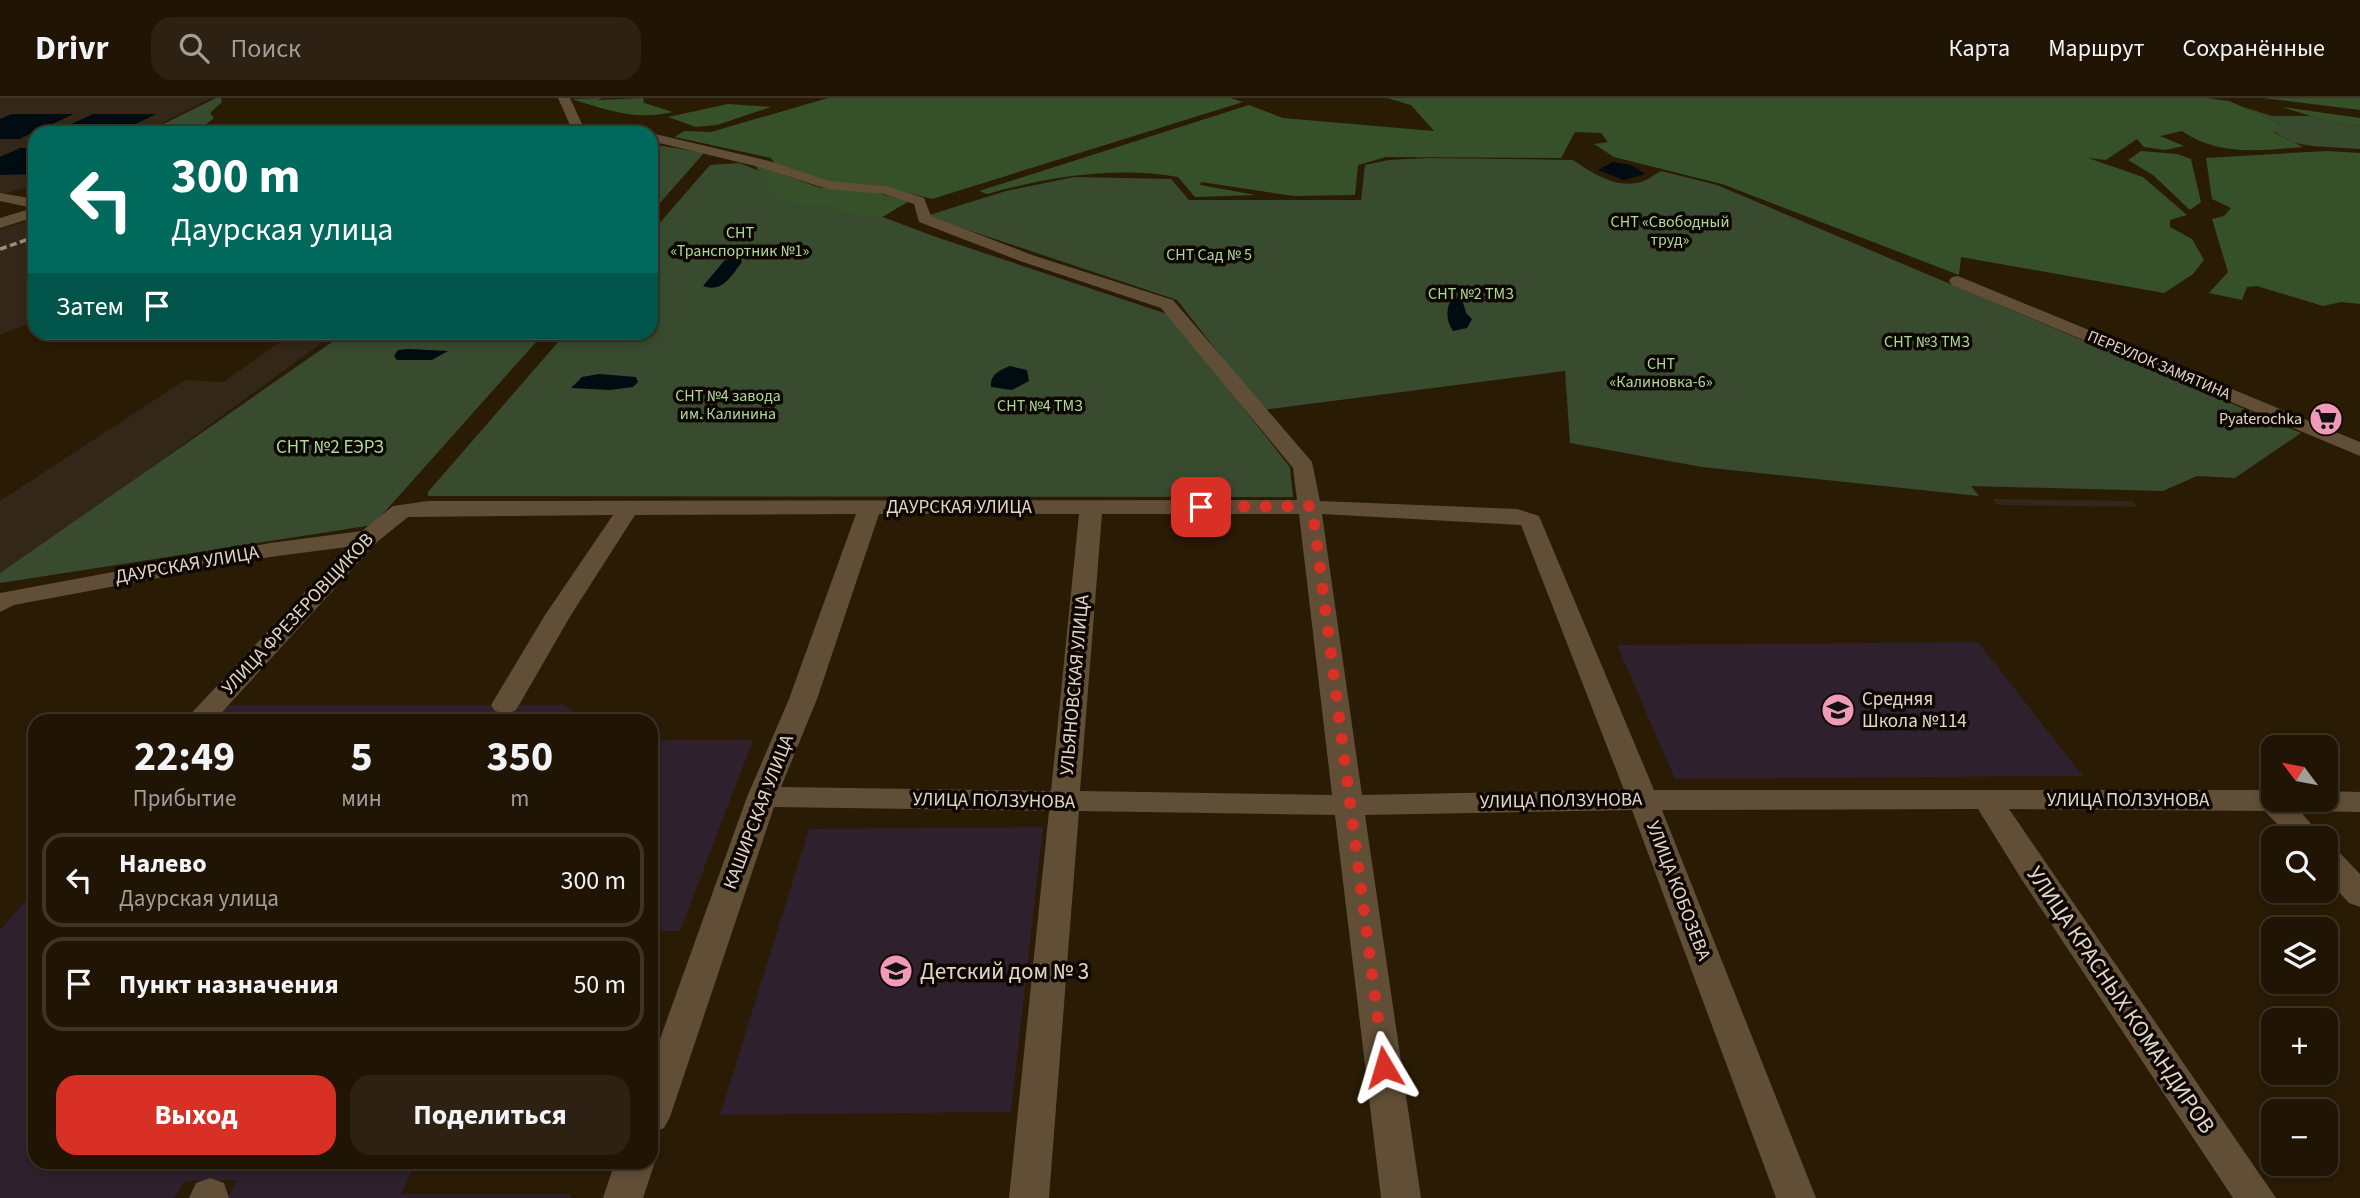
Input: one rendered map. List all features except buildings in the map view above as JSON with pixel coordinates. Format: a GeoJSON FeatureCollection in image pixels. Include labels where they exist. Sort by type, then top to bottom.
{"type":"FeatureCollection","features":[{"type":"Feature","properties":{"kind":"street"},"geometry":{"type":"LineString","coordinates":[[564,98],[577,126]]}},
{"type":"Feature","properties":{"kind":"street"},"geometry":{"type":"LineString","coordinates":[[658,139],[753,161],[827,185],[876,188],[912,198],[922,205],[924,219],[1026,258],[1167,304],[1304,467],[1312,506],[1401,1198]]}},
{"type":"Feature","properties":{"kind":"street"},"geometry":{"type":"LineString","coordinates":[[0,197],[28,203]]}},
{"type":"Feature","properties":{"kind":"street"},"geometry":{"type":"LineString","coordinates":[[0,223],[28,214]]}},
{"type":"Feature","properties":{"kind":"street","name":"ПЕРЕУЛОК ЗАМЯТИНА"},"geometry":{"type":"LineString","coordinates":[[1958,281],[2360,450]]}},
{"type":"Feature","properties":{"kind":"street","name":"ДАУРСКАЯ УЛИЦА"},"geometry":{"type":"LineString","coordinates":[[401,511],[428,508],[1312,506],[1517,516]]}},
{"type":"Feature","properties":{"kind":"street"},"geometry":{"type":"LineString","coordinates":[[505,705],[558,615],[629,507]]}},
{"type":"Feature","properties":{"kind":"street","name":"КАШИРСКАЯ УЛИЦА"},"geometry":{"type":"LineString","coordinates":[[658,1097],[762,797],[803,698],[870,507]]}},
{"type":"Feature","properties":{"kind":"street","name":"УЛЬЯНОВСКАЯ УЛИЦА"},"geometry":{"type":"LineString","coordinates":[[1029,1198],[1091,507]]}},
{"type":"Feature","properties":{"kind":"street","name":"УЛИЦА ФРЕЗЕРОВЩИКОВ"},"geometry":{"type":"LineString","coordinates":[[205,714],[369,537],[401,511]]}},
{"type":"Feature","properties":{"kind":"street","name":"УЛИЦА КОБОЗЕВА"},"geometry":{"type":"LineString","coordinates":[[1517,516],[1531,521],[1643,800],[1796,1198]]}},
{"type":"Feature","properties":{"kind":"street","name":"ДАУРСКАЯ УЛИЦА"},"geometry":{"type":"LineString","coordinates":[[3,601],[270,550],[369,537]]}},
{"type":"Feature","properties":{"kind":"street","name":"УЛИЦА ПОЛЗУНОВА"},"geometry":{"type":"LineString","coordinates":[[762,797],[1350,805],[1643,800],[2119,798],[2261,802]]}},
{"type":"Feature","properties":{"kind":"street","name":"УЛИЦА КРАСНЫХ КОМАНДИРОВ"},"geometry":{"type":"LineString","coordinates":[[1988,800],[2033,872],[2256,1198]]}},
{"type":"Feature","properties":{"kind":"street","name":"УЛИЦА ПОЛЗУНОВА"},"geometry":{"type":"LineString","coordinates":[[2338,802],[2360,802]]}},
{"type":"Feature","properties":{"kind":"street"},"geometry":{"type":"LineString","coordinates":[[2283,812],[2296,826]]}},
{"type":"Feature","properties":{"kind":"street"},"geometry":{"type":"LineString","coordinates":[[2338,871],[2360,895]]}},
{"type":"Feature","properties":{"kind":"street"},"geometry":{"type":"LineString","coordinates":[[623,1198],[633,1169]]}},
{"type":"Feature","properties":{"kind":"shaded area"},"geometry":{"type":"Polygon","coordinates":[[[0,98],[211,98],[156,126],[28,126],[28,187],[0,195],[0,98]]]}},
{"type":"Feature","properties":{"kind":"shaded area"},"geometry":{"type":"Polygon","coordinates":[[[12,114],[74,114],[48,126],[28,126],[28,135],[19,139],[0,139],[0,119],[12,114]]]}},
{"type":"Feature","properties":{"kind":"shaded area"},"geometry":{"type":"Polygon","coordinates":[[[93,114],[156,114],[131,126],[67,126],[93,114]]]}},
{"type":"Feature","properties":{"kind":"shaded area"},"geometry":{"type":"Polygon","coordinates":[[[20,148],[28,148],[28,174],[0,175],[0,157],[20,148]]]}},
{"type":"Feature","properties":{"kind":"shaded area"},"geometry":{"type":"Polygon","coordinates":[[[1613,162],[1631,165],[1645,174],[1624,180],[1598,170],[1613,162]]]}},
{"type":"Feature","properties":{"kind":"shaded area"},"geometry":{"type":"Polygon","coordinates":[[[28,221],[28,324],[0,335],[0,229],[28,221]]]}},
{"type":"Feature","properties":{"kind":"shaded area"},"geometry":{"type":"Polygon","coordinates":[[[732,257],[740,258],[742,262],[726,282],[716,287],[703,286],[724,261],[732,257]]]}},
{"type":"Feature","properties":{"kind":"shaded area"},"geometry":{"type":"Polygon","coordinates":[[[1453,297],[1462,299],[1466,313],[1472,319],[1467,328],[1453,331],[1451,327],[1448,310],[1453,297]]]}},
{"type":"Feature","properties":{"kind":"shaded area"},"geometry":{"type":"Polygon","coordinates":[[[283,340],[325,340],[147,471],[0,573],[0,501],[185,380],[223,382],[283,340]]]}},
{"type":"Feature","properties":{"kind":"shaded area"},"geometry":{"type":"Polygon","coordinates":[[[398,350],[448,351],[432,360],[397,360],[394,356],[398,350]]]}},
{"type":"Feature","properties":{"kind":"shaded area"},"geometry":{"type":"Polygon","coordinates":[[[1010,366],[1027,370],[1029,381],[1012,390],[991,387],[994,376],[1010,366]]]}},
{"type":"Feature","properties":{"kind":"shaded area"},"geometry":{"type":"Polygon","coordinates":[[[599,374],[636,377],[638,382],[633,387],[610,390],[571,388],[582,377],[599,374]]]}},
{"type":"Feature","properties":{"kind":"shaded area"},"geometry":{"type":"Polygon","coordinates":[[[1993,499],[2132,501],[2138,507],[1998,505],[1993,499]]]}},
{"type":"Feature","properties":{"kind":"shaded area","name":"Средняя Школа №114"},"geometry":{"type":"Polygon","coordinates":[[[1978,642],[2083,776],[1675,779],[1617,645],[1978,642]]]}},
{"type":"Feature","properties":{"kind":"shaded area"},"geometry":{"type":"Polygon","coordinates":[[[219,705],[564,705],[578,714],[207,714],[219,705]]]}},
{"type":"Feature","properties":{"kind":"shaded area"},"geometry":{"type":"Polygon","coordinates":[[[658,740],[753,740],[680,931],[658,931],[658,740]]]}},
{"type":"Feature","properties":{"kind":"shaded area","name":"Детский дом № 3"},"geometry":{"type":"Polygon","coordinates":[[[1043,827],[1011,1112],[720,1115],[809,829],[1043,827]]]}},
{"type":"Feature","properties":{"kind":"shaded area"},"geometry":{"type":"Polygon","coordinates":[[[28,898],[28,1169],[413,1169],[401,1194],[571,1194],[570,1198],[228,1198],[237,1180],[185,1181],[174,1198],[0,1198],[0,930],[28,898]]]}},
{"type":"Feature","properties":{"kind":"green space"},"geometry":{"type":"Polygon","coordinates":[[[221,98],[222,102],[210,113],[214,118],[204,126],[159,126],[221,98]]]}},
{"type":"Feature","properties":{"kind":"green space"},"geometry":{"type":"Polygon","coordinates":[[[603,98],[597,100],[643,98],[644,103],[673,112],[634,115],[572,99],[603,98]]]}},
{"type":"Feature","properties":{"kind":"green space"},"geometry":{"type":"Polygon","coordinates":[[[828,98],[1230,98],[1243,102],[932,199],[876,185],[830,183],[774,163],[771,158],[675,137],[684,131],[711,132],[828,98]]]}},
{"type":"Feature","properties":{"kind":"green space"},"geometry":{"type":"Polygon","coordinates":[[[1387,98],[2207,98],[2229,101],[2279,123],[2273,132],[2303,147],[2240,150],[2211,145],[2182,131],[2160,136],[2184,146],[2165,150],[2144,147],[2137,139],[2106,160],[2088,158],[2143,177],[2187,215],[2170,220],[2170,227],[2192,239],[2204,260],[2193,274],[2164,293],[1961,257],[1959,275],[1722,184],[1614,157],[1594,144],[1608,142],[1601,133],[1575,132],[1561,158],[1386,157],[1358,165],[1355,195],[1294,196],[1201,182],[1200,185],[1256,195],[1195,197],[1178,177],[1130,173],[1058,178],[987,194],[979,191],[1249,105],[1283,118],[1434,131],[1411,105],[1387,98]]]}},
{"type":"Feature","properties":{"kind":"green space"},"geometry":{"type":"Polygon","coordinates":[[[2263,98],[2360,98],[2360,110],[2263,98]]]}},
{"type":"Feature","properties":{"kind":"green space"},"geometry":{"type":"Polygon","coordinates":[[[728,104],[771,107],[717,125],[696,127],[668,117],[728,104]]]}},
{"type":"Feature","properties":{"kind":"green space"},"geometry":{"type":"Polygon","coordinates":[[[2240,106],[2272,116],[2311,116],[2333,123],[2360,126],[2360,149],[2295,143],[2272,131],[2279,123],[2240,106]]]}},
{"type":"Feature","properties":{"kind":"green space"},"geometry":{"type":"Polygon","coordinates":[[[2282,107],[2360,118],[2360,126],[2333,123],[2282,107]]]}},
{"type":"Feature","properties":{"kind":"green space"},"geometry":{"type":"Polygon","coordinates":[[[658,145],[704,153],[658,205],[658,145]]]}},
{"type":"Feature","properties":{"kind":"green space"},"geometry":{"type":"Polygon","coordinates":[[[2141,151],[2177,154],[2191,159],[2201,202],[2190,210],[2153,175],[2128,160],[2141,151]]]}},
{"type":"Feature","properties":{"kind":"green space"},"geometry":{"type":"Polygon","coordinates":[[[2327,151],[2360,153],[2360,304],[2341,302],[2323,306],[2257,286],[2247,287],[2242,300],[2209,293],[2228,272],[2212,219],[2224,216],[2231,208],[2212,199],[2206,158],[2327,151]]]}},
{"type":"Feature","properties":{"kind":"green space"},"geometry":{"type":"Polygon","coordinates":[[[1389,160],[1573,160],[1596,175],[1614,182],[1641,182],[1661,171],[1717,185],[2301,433],[2235,478],[2197,476],[2163,491],[1971,486],[1979,496],[1702,467],[1570,443],[1565,371],[1263,410],[1177,300],[926,216],[1006,191],[1074,177],[1171,179],[1189,200],[1361,200],[1365,165],[1389,160]]]}},
{"type":"Feature","properties":{"kind":"green space"},"geometry":{"type":"Polygon","coordinates":[[[739,163],[936,237],[1170,315],[1290,467],[1293,497],[428,496],[428,492],[560,340],[658,340],[658,225],[710,165],[739,163]]]}},
{"type":"Feature","properties":{"kind":"green space"},"geometry":{"type":"Polygon","coordinates":[[[755,165],[821,188],[865,190],[909,201],[881,218],[835,211],[829,204],[792,203],[784,200],[770,187],[755,165]]]}},
{"type":"Feature","properties":{"kind":"green space","name":"СНТ №2 ЕЭРЗ"},"geometry":{"type":"Polygon","coordinates":[[[335,340],[538,340],[373,525],[0,583],[0,573],[335,340]]]}},
{"type":"Feature","properties":{"kind":"railway"},"geometry":{"type":"LineString","coordinates":[[0,249],[28,239]]}},
{"type":"Feature","properties":{"kind":"place","name":"Pyaterochka"},"geometry":{"type":"Point","coordinates":[2326,419]}},
{"type":"Feature","properties":{"kind":"place","name":"Средняя Школа №114"},"geometry":{"type":"Point","coordinates":[1838,710]}},
{"type":"Feature","properties":{"kind":"place","name":"Детский дом № 3"},"geometry":{"type":"Point","coordinates":[896,971]}},
{"type":"Feature","properties":{"kind":"route"},"geometry":{"type":"LineString","coordinates":[[1201,507],[1312,506],[1384,1067]]}},
{"type":"Feature","properties":{"kind":"park label","name":"СНТ «Свободный труд»"},"geometry":{"type":"Point","coordinates":[1670,231]}},
{"type":"Feature","properties":{"kind":"park label","name":"СНТ «Транспортник №1»"},"geometry":{"type":"Point","coordinates":[740,242]}},
{"type":"Feature","properties":{"kind":"park label","name":"СНТ Сад № 5"},"geometry":{"type":"Point","coordinates":[1209,255]}},
{"type":"Feature","properties":{"kind":"park label","name":"СНТ №2 ТМЗ"},"geometry":{"type":"Point","coordinates":[1471,294]}},
{"type":"Feature","properties":{"kind":"park label","name":"СНТ №3 ТМЗ"},"geometry":{"type":"Point","coordinates":[1927,342]}},
{"type":"Feature","properties":{"kind":"park label","name":"СНТ «Калиновка-6»"},"geometry":{"type":"Point","coordinates":[1661,373]}},
{"type":"Feature","properties":{"kind":"park label","name":"СНТ №4 завода им. Калинина"},"geometry":{"type":"Point","coordinates":[728,405]}},
{"type":"Feature","properties":{"kind":"park label","name":"СНТ №4 ТМЗ"},"geometry":{"type":"Point","coordinates":[1040,406]}}]}
